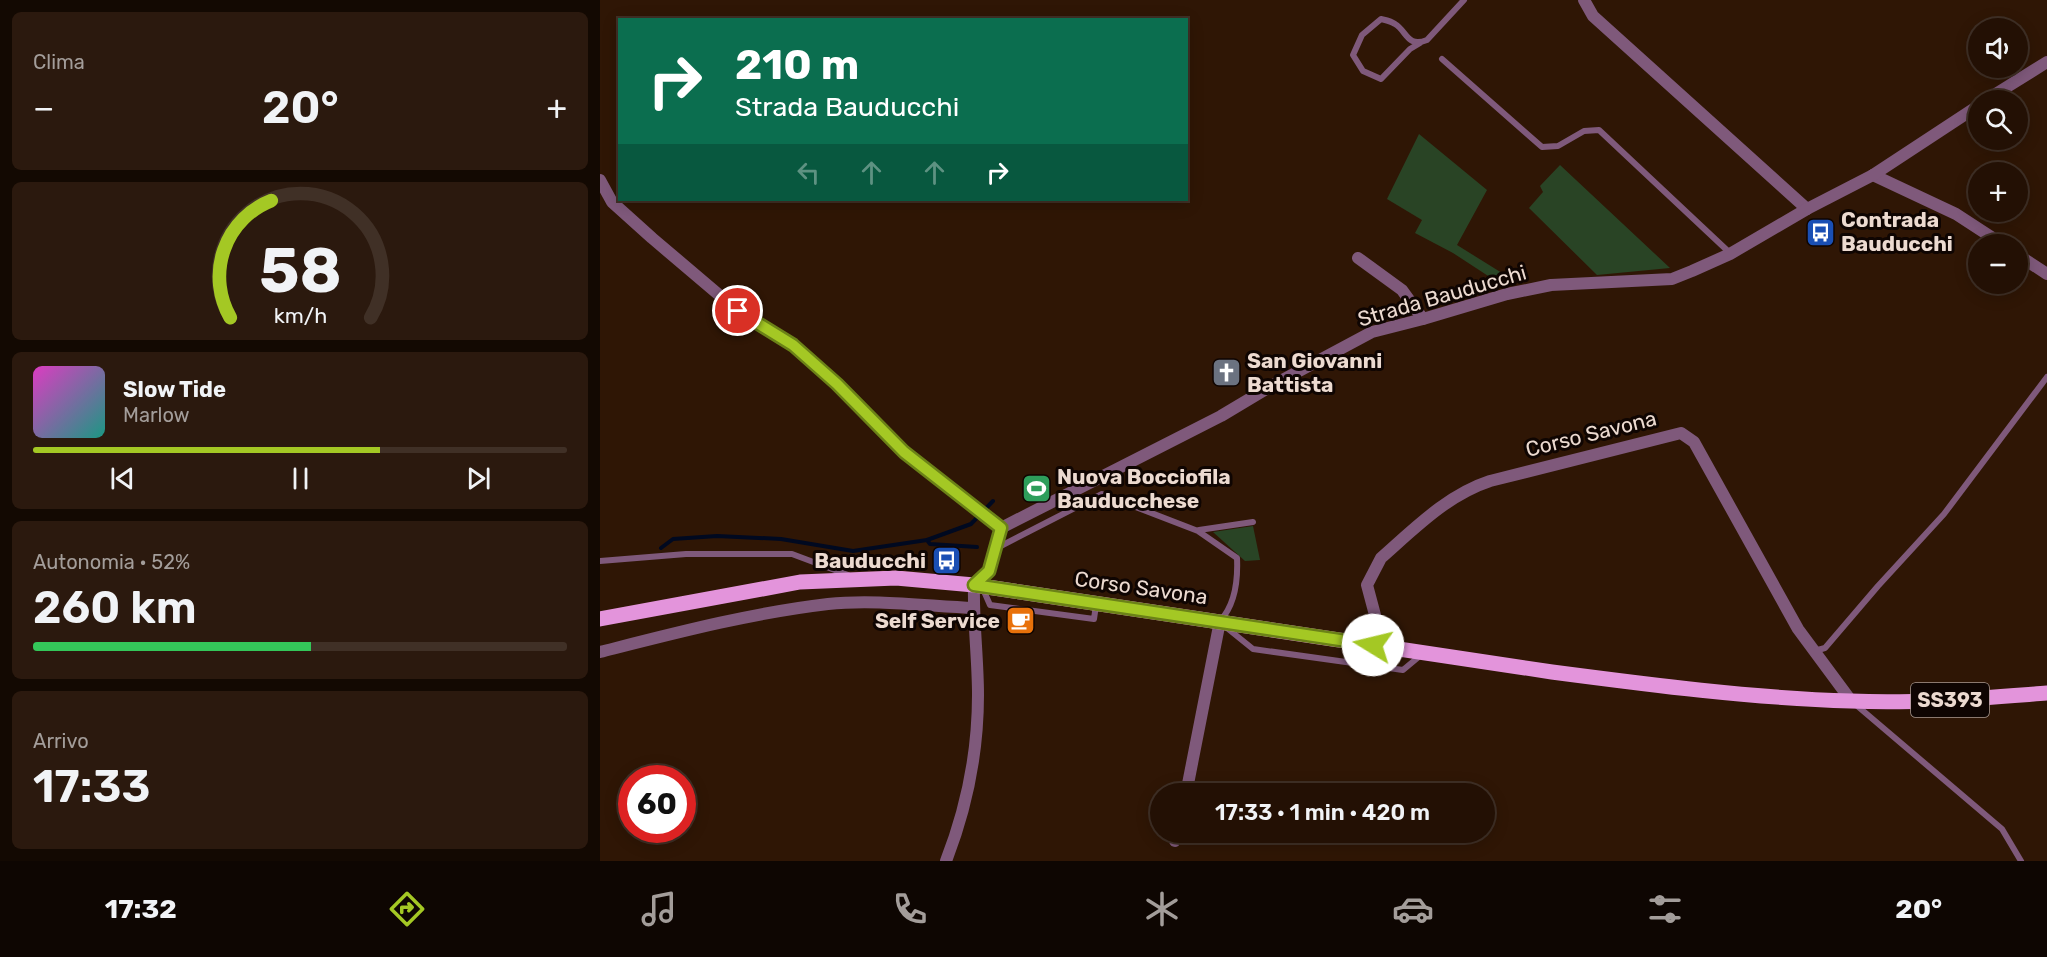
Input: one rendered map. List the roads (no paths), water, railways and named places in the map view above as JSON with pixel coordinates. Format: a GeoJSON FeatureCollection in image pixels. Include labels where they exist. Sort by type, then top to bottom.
{"type":"FeatureCollection","features":[{"type":"Feature","properties":{"kind":"main road","name":"Corso Savona"},"geometry":{"type":"LineString","coordinates":[[600,619],[800,582],[896,578],[978,585],[1424,653],[1648,685],[1745,695],[1852,702],[1964,699],[2047,693]]}},
{"type":"Feature","properties":{"kind":"street"},"geometry":{"type":"LineString","coordinates":[[1584,0],[1593,16],[1807,209]]}},
{"type":"Feature","properties":{"kind":"street"},"geometry":{"type":"LineString","coordinates":[[2002,90],[2047,62]]}},
{"type":"Feature","properties":{"kind":"street","name":"Strada Bauducchi"},"geometry":{"type":"LineString","coordinates":[[1001,528],[1221,416],[1273,385],[1372,332],[1423,319],[1471,303],[1551,285],[1672,279],[1730,254],[1807,209],[1873,175],[1968,113]]}},
{"type":"Feature","properties":{"kind":"street"},"geometry":{"type":"LineString","coordinates":[[1873,175],[1956,214],[1987,234]]}},
{"type":"Feature","properties":{"kind":"street"},"geometry":{"type":"LineString","coordinates":[[600,180],[612,202],[652,238],[738,311],[793,345],[837,384],[904,452],[1001,528],[989,571],[978,585],[974,608],[978,695],[975,749],[968,792],[958,831],[946,861]]}},
{"type":"Feature","properties":{"kind":"street"},"geometry":{"type":"LineString","coordinates":[[1358,258],[1402,290],[1423,319]]}},
{"type":"Feature","properties":{"kind":"street"},"geometry":{"type":"LineString","coordinates":[[2028,262],[2047,274]]}},
{"type":"Feature","properties":{"kind":"street","name":"Corso Savona"},"geometry":{"type":"LineString","coordinates":[[1373,645],[1375,615],[1367,585],[1374,570],[1381,558],[1444,504],[1470,487],[1490,481],[1681,433],[1694,442],[1798,629],[1852,702]]}},
{"type":"Feature","properties":{"kind":"street"},"geometry":{"type":"LineString","coordinates":[[600,652],[690,630],[829,604],[864,603],[974,608]]}},
{"type":"Feature","properties":{"kind":"street"},"geometry":{"type":"LineString","coordinates":[[1188,783],[1220,621]]}},
{"type":"Feature","properties":{"kind":"lane"},"geometry":{"type":"LineString","coordinates":[[1420,43],[1407,39],[1396,24],[1381,19],[1362,35],[1353,55],[1363,71],[1381,79],[1410,49],[1427,40],[1464,0]]}},
{"type":"Feature","properties":{"kind":"lane"},"geometry":{"type":"LineString","coordinates":[[1442,59],[1542,147],[1558,147],[1584,131],[1599,130],[1730,254]]}},
{"type":"Feature","properties":{"kind":"lane"},"geometry":{"type":"LineString","coordinates":[[1814,651],[1825,648],[1944,514],[2047,376]]}},
{"type":"Feature","properties":{"kind":"lane"},"geometry":{"type":"LineString","coordinates":[[1102,494],[1103,475]]}},
{"type":"Feature","properties":{"kind":"lane"},"geometry":{"type":"LineString","coordinates":[[995,549],[1102,494],[1198,531],[1238,558],[1238,575],[1228,612],[1220,621],[1253,649],[1403,670],[1424,653]]}},
{"type":"Feature","properties":{"kind":"lane"},"geometry":{"type":"LineString","coordinates":[[1198,531],[1253,522]]}},
{"type":"Feature","properties":{"kind":"lane"},"geometry":{"type":"LineString","coordinates":[[600,561],[687,554],[792,554],[860,580]]}},
{"type":"Feature","properties":{"kind":"lane"},"geometry":{"type":"LineString","coordinates":[[1852,702],[2002,829],[2021,861]]}},
{"type":"Feature","properties":{"kind":"waterway"},"geometry":{"type":"LineString","coordinates":[[661,548],[673,539],[717,536],[781,539],[853,551],[927,540],[971,524],[993,501]]}},
{"type":"Feature","properties":{"kind":"waterway"},"geometry":{"type":"LineString","coordinates":[[927,540],[930,544],[977,547]]}},
{"type":"Feature","properties":{"kind":"place","name":"Contrada Bauducchi"},"geometry":{"type":"Point","coordinates":[1820,232]}},
{"type":"Feature","properties":{"kind":"place","name":"San Giovanni Battista"},"geometry":{"type":"Point","coordinates":[1226,373]}},
{"type":"Feature","properties":{"kind":"place","name":"Nuova Bocciofila Bauducchese"},"geometry":{"type":"Point","coordinates":[1036,489]}},
{"type":"Feature","properties":{"kind":"place","name":"Bauducchi"},"geometry":{"type":"Point","coordinates":[947,561]}},
{"type":"Feature","properties":{"kind":"place","name":"Self Service"},"geometry":{"type":"Point","coordinates":[1021,621]}}]}
